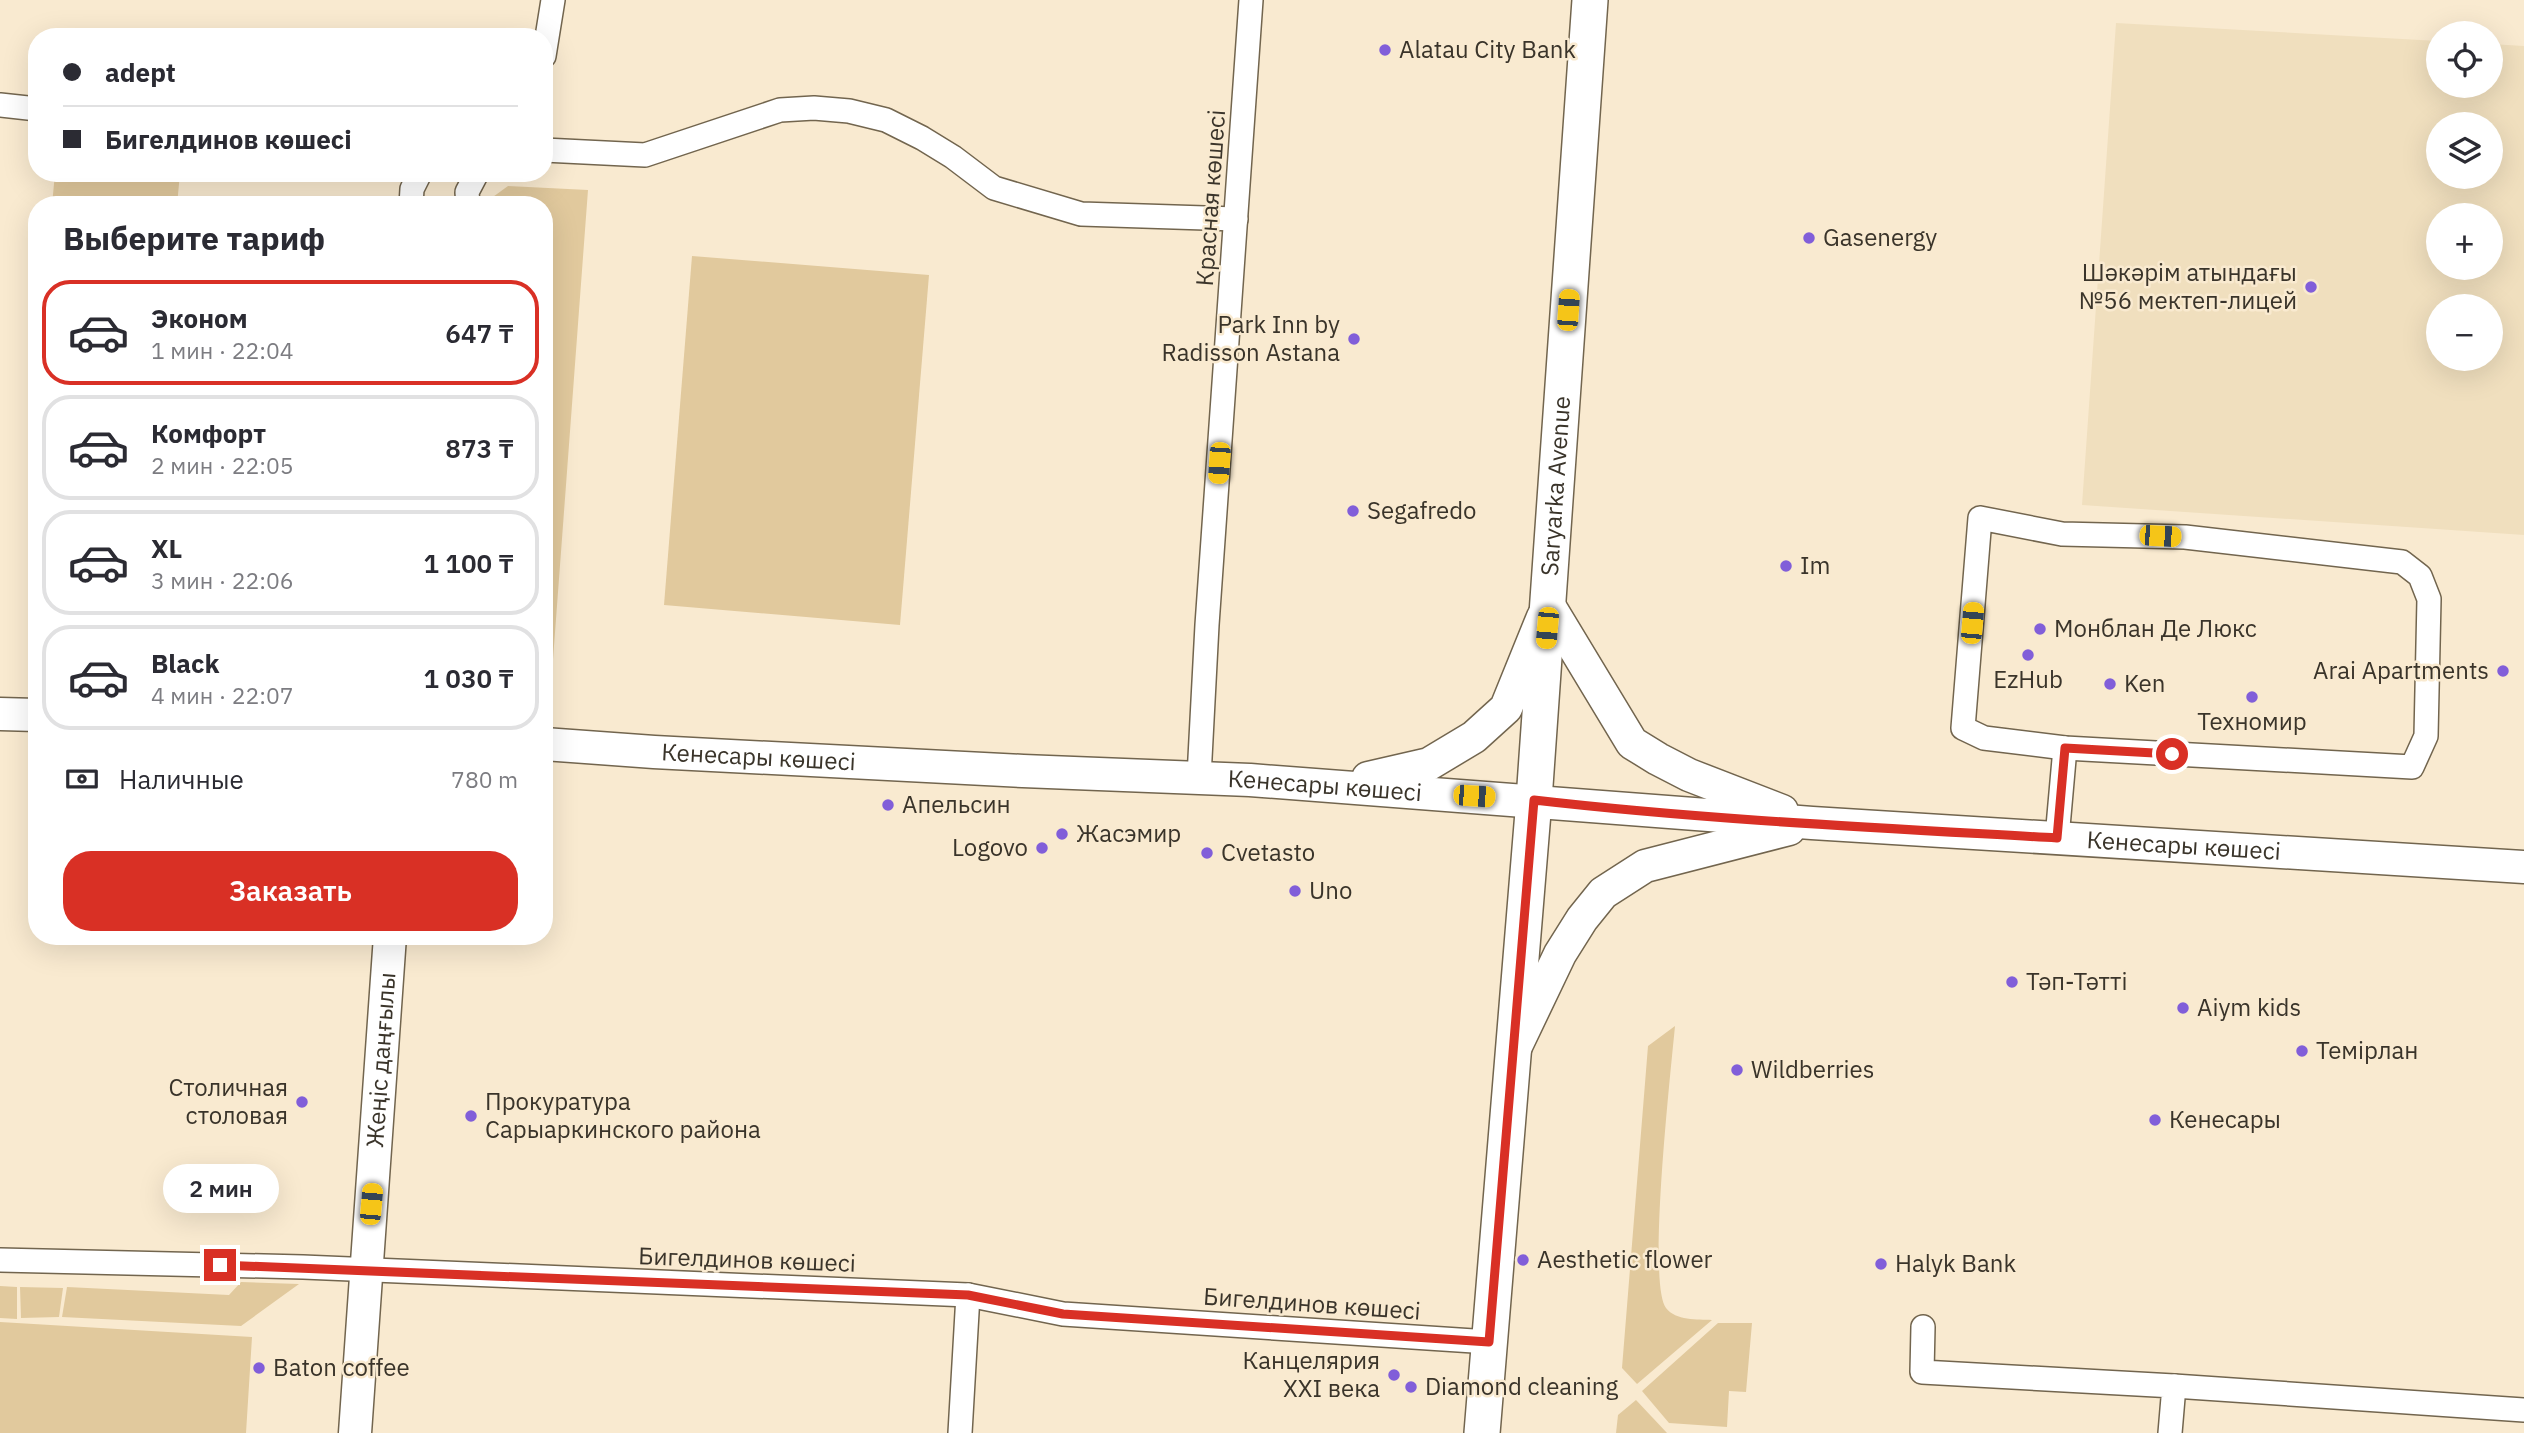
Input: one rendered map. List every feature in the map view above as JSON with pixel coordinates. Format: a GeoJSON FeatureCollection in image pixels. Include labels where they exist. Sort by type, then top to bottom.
{"type":"FeatureCollection","features":[{"type":"Feature","properties":{"kind":"main road","name":"Saryarka Avenue"},"geometry":{"type":"LineString","coordinates":[[1482,1433],[1534,800],[1590,0]]}},
{"type":"Feature","properties":{"kind":"main road"},"geometry":{"type":"LineString","coordinates":[[1325,785],[1429,764],[1474,737],[1506,708],[1548,604]]}},
{"type":"Feature","properties":{"kind":"main road"},"geometry":{"type":"LineString","coordinates":[[1548,604],[1632,743],[1689,775],[1812,823]]}},
{"type":"Feature","properties":{"kind":"main road"},"geometry":{"type":"LineString","coordinates":[[0,714],[28,715]]}},
{"type":"Feature","properties":{"kind":"main road","name":"Кенесары көшесі"},"geometry":{"type":"LineString","coordinates":[[553,745],[1199,777],[1534,800],[1812,823],[2524,867]]}},
{"type":"Feature","properties":{"kind":"main road"},"geometry":{"type":"LineString","coordinates":[[1513,1053],[1560,954],[1581,919],[1602,893],[1645,866],[1812,823]]}},
{"type":"Feature","properties":{"kind":"main road","name":"Жеңіс даңғылы"},"geometry":{"type":"LineString","coordinates":[[355,1433],[389,945]]}},
{"type":"Feature","properties":{"kind":"street"},"geometry":{"type":"LineString","coordinates":[[548,28],[553,0]]}},
{"type":"Feature","properties":{"kind":"street","name":"Красная көшесі"},"geometry":{"type":"LineString","coordinates":[[1199,777],[1208,611],[1251,0]]}},
{"type":"Feature","properties":{"kind":"street"},"geometry":{"type":"LineString","coordinates":[[0,106],[28,108]]}},
{"type":"Feature","properties":{"kind":"street"},"geometry":{"type":"LineString","coordinates":[[553,150],[645,155],[780,110],[814,108],[849,111],[886,120],[922,138],[994,188],[1082,214],[1236,219]]}},
{"type":"Feature","properties":{"kind":"street"},"geometry":{"type":"LineString","coordinates":[[1980,518],[2062,534],[2185,537],[2402,562],[2420,576],[2429,600],[2426,736],[2412,767],[2065,748],[1984,738],[1963,728],[1980,518]]}},
{"type":"Feature","properties":{"kind":"street"},"geometry":{"type":"LineString","coordinates":[[2057,838],[2065,748]]}},
{"type":"Feature","properties":{"kind":"street","name":"Бигелдинов көшесі"},"geometry":{"type":"LineString","coordinates":[[0,1260],[365,1270],[968,1295],[1063,1314],[1489,1342]]}},
{"type":"Feature","properties":{"kind":"street"},"geometry":{"type":"LineString","coordinates":[[960,1433],[968,1295]]}},
{"type":"Feature","properties":{"kind":"street"},"geometry":{"type":"LineString","coordinates":[[1923,1328],[1922,1372],[2524,1410]]}},
{"type":"Feature","properties":{"kind":"street"},"geometry":{"type":"LineString","coordinates":[[2170,1433],[2174,1386]]}},
{"type":"Feature","properties":{"kind":"shaded area","name":"Шәкәрім атындағы №56 мектеп-лицей"},"geometry":{"type":"Polygon","coordinates":[[[2116,23],[2426,40],[2426,98],[2503,98],[2503,45],[2524,46],[2524,535],[2082,505],[2116,23]]]}},
{"type":"Feature","properties":{"kind":"shaded area"},"geometry":{"type":"Polygon","coordinates":[[[54,182],[179,182],[178,196],[53,196],[54,182]]]}},
{"type":"Feature","properties":{"kind":"shaded area"},"geometry":{"type":"Polygon","coordinates":[[[508,186],[588,190],[553,659],[553,196],[494,196],[508,186]]]}},
{"type":"Feature","properties":{"kind":"shaded area"},"geometry":{"type":"Polygon","coordinates":[[[692,256],[929,275],[900,625],[664,605],[692,256]]]}},
{"type":"Feature","properties":{"kind":"shaded area"},"geometry":{"type":"Polygon","coordinates":[[[1675,1026],[1659,1219],[1661,1291],[1666,1308],[1675,1315],[1712,1320],[1637,1384],[1622,1368],[1648,1046],[1675,1026]]]}},
{"type":"Feature","properties":{"kind":"shaded area"},"geometry":{"type":"Polygon","coordinates":[[[241,1282],[299,1284],[241,1326],[62,1317],[67,1287],[229,1295],[241,1282]]]}},
{"type":"Feature","properties":{"kind":"shaded area"},"geometry":{"type":"Polygon","coordinates":[[[0,1286],[17,1287],[17,1319],[0,1318],[0,1286]]]}},
{"type":"Feature","properties":{"kind":"shaded area"},"geometry":{"type":"Polygon","coordinates":[[[20,1287],[63,1288],[59,1317],[21,1318],[20,1287]]]}},
{"type":"Feature","properties":{"kind":"shaded area"},"geometry":{"type":"Polygon","coordinates":[[[0,1322],[252,1337],[246,1433],[0,1433],[0,1322]]]}},
{"type":"Feature","properties":{"kind":"shaded area"},"geometry":{"type":"Polygon","coordinates":[[[1718,1323],[1752,1323],[1746,1392],[1729,1391],[1727,1427],[1669,1423],[1642,1391],[1718,1323]]]}},
{"type":"Feature","properties":{"kind":"shaded area"},"geometry":{"type":"Polygon","coordinates":[[[1636,1400],[1667,1433],[1616,1433],[1618,1415],[1636,1400]]]}},
{"type":"Feature","properties":{"kind":"place","name":"Alatau City Bank"},"geometry":{"type":"Point","coordinates":[1385,50]}},
{"type":"Feature","properties":{"kind":"place","name":"Gasenergy"},"geometry":{"type":"Point","coordinates":[1809,238]}},
{"type":"Feature","properties":{"kind":"place","name":"Шәкәрім атындағы №56 мектеп-лицей"},"geometry":{"type":"Point","coordinates":[2311,287]}},
{"type":"Feature","properties":{"kind":"place","name":"Park Inn by Radisson Astana"},"geometry":{"type":"Point","coordinates":[1354,339]}},
{"type":"Feature","properties":{"kind":"place","name":"Segafredo"},"geometry":{"type":"Point","coordinates":[1353,511]}},
{"type":"Feature","properties":{"kind":"place","name":"Im"},"geometry":{"type":"Point","coordinates":[1786,566]}},
{"type":"Feature","properties":{"kind":"place","name":"Монблан Де Люкс"},"geometry":{"type":"Point","coordinates":[2040,629]}},
{"type":"Feature","properties":{"kind":"place","name":"EzHub"},"geometry":{"type":"Point","coordinates":[2028,655]}},
{"type":"Feature","properties":{"kind":"place","name":"Arai Apartments"},"geometry":{"type":"Point","coordinates":[2503,671]}},
{"type":"Feature","properties":{"kind":"place","name":"Ken"},"geometry":{"type":"Point","coordinates":[2110,684]}},
{"type":"Feature","properties":{"kind":"place","name":"Техномир"},"geometry":{"type":"Point","coordinates":[2252,697]}},
{"type":"Feature","properties":{"kind":"place","name":"Апельсин"},"geometry":{"type":"Point","coordinates":[888,805]}},
{"type":"Feature","properties":{"kind":"place","name":"Жасэмир"},"geometry":{"type":"Point","coordinates":[1062,834]}},
{"type":"Feature","properties":{"kind":"place","name":"Logovo"},"geometry":{"type":"Point","coordinates":[1042,848]}},
{"type":"Feature","properties":{"kind":"place","name":"Cvetasto"},"geometry":{"type":"Point","coordinates":[1207,853]}},
{"type":"Feature","properties":{"kind":"place","name":"Uno"},"geometry":{"type":"Point","coordinates":[1295,891]}},
{"type":"Feature","properties":{"kind":"place","name":"Тәп-Тәтті"},"geometry":{"type":"Point","coordinates":[2012,982]}},
{"type":"Feature","properties":{"kind":"place","name":"Aiym kids"},"geometry":{"type":"Point","coordinates":[2183,1008]}},
{"type":"Feature","properties":{"kind":"place","name":"Темірлан"},"geometry":{"type":"Point","coordinates":[2302,1051]}},
{"type":"Feature","properties":{"kind":"place","name":"Wildberries"},"geometry":{"type":"Point","coordinates":[1737,1070]}},
{"type":"Feature","properties":{"kind":"place","name":"Столичная столовая"},"geometry":{"type":"Point","coordinates":[302,1102]}},
{"type":"Feature","properties":{"kind":"place","name":"Прокуратура Сарыаркинского района"},"geometry":{"type":"Point","coordinates":[471,1116]}},
{"type":"Feature","properties":{"kind":"place","name":"Кенесары"},"geometry":{"type":"Point","coordinates":[2155,1120]}},
{"type":"Feature","properties":{"kind":"place","name":"Aesthetic flower"},"geometry":{"type":"Point","coordinates":[1523,1260]}},
{"type":"Feature","properties":{"kind":"place","name":"Halyk Bank"},"geometry":{"type":"Point","coordinates":[1881,1264]}},
{"type":"Feature","properties":{"kind":"place","name":"Baton coffee"},"geometry":{"type":"Point","coordinates":[259,1368]}},
{"type":"Feature","properties":{"kind":"place","name":"Канцелярия XXI века"},"geometry":{"type":"Point","coordinates":[1394,1375]}},
{"type":"Feature","properties":{"kind":"place","name":"Diamond cleaning"},"geometry":{"type":"Point","coordinates":[1411,1387]}},
{"type":"Feature","properties":{"kind":"route"},"geometry":{"type":"LineString","coordinates":[[220,1265],[968,1295],[1063,1314],[1489,1342],[1534,800],[1812,823],[2057,838],[2065,748],[2172,754]]}}]}
